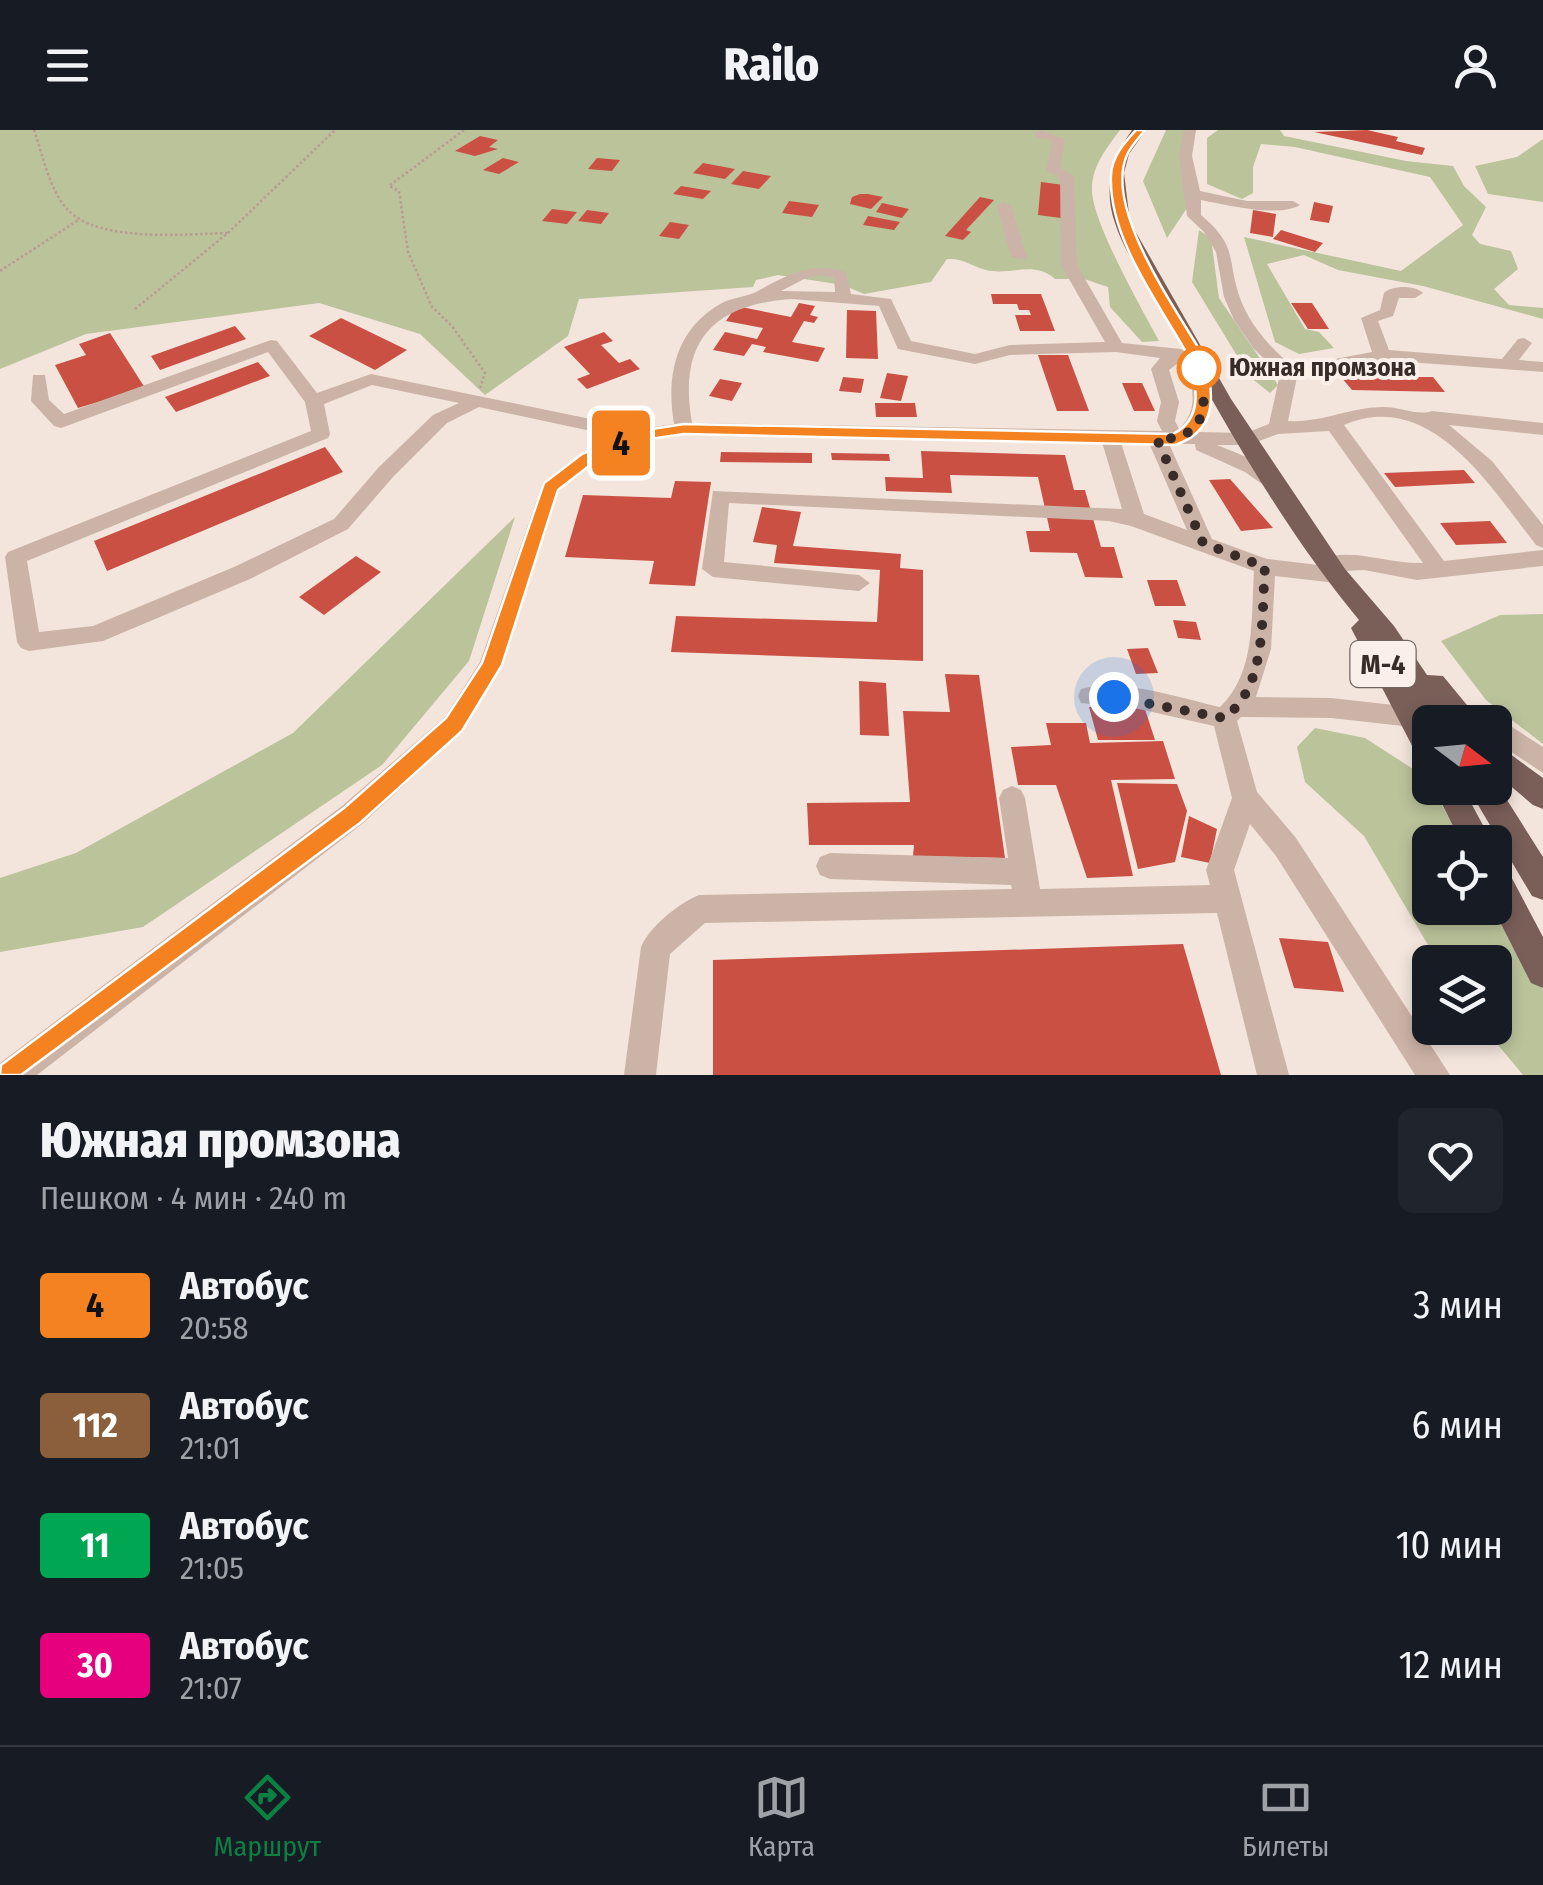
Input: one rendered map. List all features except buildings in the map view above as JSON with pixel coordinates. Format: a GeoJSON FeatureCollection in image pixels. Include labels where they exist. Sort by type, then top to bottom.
{"type":"FeatureCollection","features":[{"type":"Feature","properties":{"kind":"main road"},"geometry":{"type":"LineString","coordinates":[[1140,130],[1122,154],[1117,174],[1122,222],[1196,356],[1332,570],[1440,705]]}},
{"type":"Feature","properties":{"kind":"main road","name":"М-4"},"geometry":{"type":"LineString","coordinates":[[1332,570],[1412,717]]}},
{"type":"Feature","properties":{"kind":"main road"},"geometry":{"type":"LineString","coordinates":[[1512,770],[1543,796]]}},
{"type":"Feature","properties":{"kind":"main road"},"geometry":{"type":"LineString","coordinates":[[1495,805],[1543,885]]}},
{"type":"Feature","properties":{"kind":"main road"},"geometry":{"type":"LineString","coordinates":[[1499,805],[1543,860]]}},
{"type":"Feature","properties":{"kind":"main road"},"geometry":{"type":"LineString","coordinates":[[1512,911],[1543,971]]}},
{"type":"Feature","properties":{"kind":"street"},"geometry":{"type":"LineString","coordinates":[[1190,130],[1184,174],[1197,195],[1194,216],[1216,232],[1225,249],[1236,311],[1274,361],[1289,372],[1382,355],[1543,367]]}},
{"type":"Feature","properties":{"kind":"street"},"geometry":{"type":"LineString","coordinates":[[1040,134],[1059,139],[1060,150],[1053,170],[1068,176],[1069,264],[1116,346]]}},
{"type":"Feature","properties":{"kind":"street"},"geometry":{"type":"LineString","coordinates":[[1197,195],[1248,205],[1293,204]]}},
{"type":"Feature","properties":{"kind":"street"},"geometry":{"type":"LineString","coordinates":[[1004,206],[1019,257]]}},
{"type":"Feature","properties":{"kind":"street"},"geometry":{"type":"LineString","coordinates":[[684,429],[678,378],[693,331],[707,316],[764,294],[792,276],[827,269],[841,274],[844,299]]}},
{"type":"Feature","properties":{"kind":"street"},"geometry":{"type":"LineString","coordinates":[[1382,355],[1369,318],[1388,314],[1392,293],[1415,293]]}},
{"type":"Feature","properties":{"kind":"street"},"geometry":{"type":"LineString","coordinates":[[764,294],[886,302],[904,345],[976,359],[1010,350],[1116,346],[1196,356],[1203,380],[1202,416],[1195,430],[1166,439]]}},
{"type":"Feature","properties":{"kind":"street"},"geometry":{"type":"LineString","coordinates":[[1507,365],[1524,342]]}},
{"type":"Feature","properties":{"kind":"street"},"geometry":{"type":"LineString","coordinates":[[38,380],[40,401],[61,422],[271,345],[314,401],[321,434],[16,558],[28,642],[95,635],[242,574],[341,524],[440,419],[476,402]]}},
{"type":"Feature","properties":{"kind":"street"},"geometry":{"type":"LineString","coordinates":[[1173,355],[1160,369],[1170,402],[1166,439],[1203,543]]}},
{"type":"Feature","properties":{"kind":"street"},"geometry":{"type":"LineString","coordinates":[[1278,428],[1289,372]]}},
{"type":"Feature","properties":{"kind":"street"},"geometry":{"type":"LineString","coordinates":[[314,401],[371,380],[639,435]]}},
{"type":"Feature","properties":{"kind":"street"},"geometry":{"type":"LineString","coordinates":[[11,1075],[352,815],[454,724],[492,665],[550,487],[588,458],[639,435],[684,429],[1248,440],[1278,428],[1320,428],[1350,416],[1394,412],[1543,429]]}},
{"type":"Feature","properties":{"kind":"street"},"geometry":{"type":"LineString","coordinates":[[1424,416],[1441,424],[1471,453],[1543,540]]}},
{"type":"Feature","properties":{"kind":"street"},"geometry":{"type":"LineString","coordinates":[[1333,423],[1439,570]]}},
{"type":"Feature","properties":{"kind":"street"},"geometry":{"type":"LineString","coordinates":[[1110,437],[1135,519]]}},
{"type":"Feature","properties":{"kind":"street"},"geometry":{"type":"LineString","coordinates":[[1166,439],[1227,454],[1252,467],[1281,491]]}},
{"type":"Feature","properties":{"kind":"street"},"geometry":{"type":"LineString","coordinates":[[859,583],[712,568],[720,496],[1135,519],[1265,567],[1332,570],[1364,562],[1417,572],[1540,562],[1543,558]]}},
{"type":"Feature","properties":{"kind":"street"},"geometry":{"type":"LineString","coordinates":[[1265,567],[1258,662],[1232,712],[1245,798],[1220,870],[1273,1075]]}},
{"type":"Feature","properties":{"kind":"street"},"geometry":{"type":"LineString","coordinates":[[1090,696],[1232,712],[1330,708],[1412,717]]}},
{"type":"Feature","properties":{"kind":"street"},"geometry":{"type":"LineString","coordinates":[[1512,739],[1543,762]]}},
{"type":"Feature","properties":{"kind":"street"},"geometry":{"type":"LineString","coordinates":[[1012,798],[1026,887]]}},
{"type":"Feature","properties":{"kind":"street"},"geometry":{"type":"LineString","coordinates":[[1245,798],[1286,847],[1434,1075]]}},
{"type":"Feature","properties":{"kind":"street"},"geometry":{"type":"LineString","coordinates":[[830,866],[1026,887],[1227,900]]}},
{"type":"Feature","properties":{"kind":"street"},"geometry":{"type":"LineString","coordinates":[[640,1075],[656,947],[699,908],[1026,887]]}},
{"type":"Feature","properties":{"kind":"path"},"geometry":{"type":"LineString","coordinates":[[34,130],[67,209],[80,220],[141,236],[228,233]]}},
{"type":"Feature","properties":{"kind":"path"},"geometry":{"type":"LineString","coordinates":[[135,309],[228,233],[334,130]]}},
{"type":"Feature","properties":{"kind":"path"},"geometry":{"type":"LineString","coordinates":[[464,130],[389,186],[399,191],[408,252],[432,307],[452,326],[486,374],[476,402]]}},
{"type":"Feature","properties":{"kind":"path"},"geometry":{"type":"LineString","coordinates":[[0,271],[80,220]]}},
{"type":"Feature","properties":{"kind":"green space"},"geometry":{"type":"Polygon","coordinates":[[[0,130],[1120,130],[1097,166],[1092,192],[1110,245],[1159,341],[1142,342],[1110,307],[1108,287],[1084,279],[1055,279],[1039,270],[995,271],[947,259],[931,282],[864,294],[843,285],[778,275],[756,280],[753,287],[579,299],[568,336],[485,395],[420,334],[319,303],[86,334],[0,369],[0,130]]]}},
{"type":"Feature","properties":{"kind":"green space"},"geometry":{"type":"Polygon","coordinates":[[[1166,130],[1190,130],[1187,208],[1167,238],[1143,181],[1166,130]]]}},
{"type":"Feature","properties":{"kind":"green space"},"geometry":{"type":"Polygon","coordinates":[[[1218,130],[1280,130],[1284,136],[1406,161],[1453,166],[1464,186],[1486,207],[1472,235],[1480,244],[1511,251],[1518,269],[1494,289],[1509,305],[1543,308],[1543,319],[1423,286],[1338,270],[1304,255],[1267,264],[1305,329],[1319,332],[1334,348],[1299,354],[1275,342],[1244,237],[1401,271],[1463,225],[1430,177],[1295,147],[1261,144],[1253,167],[1253,193],[1242,199],[1207,184],[1207,138],[1218,130]]]}},
{"type":"Feature","properties":{"kind":"green space"},"geometry":{"type":"Polygon","coordinates":[[[1543,139],[1543,202],[1488,194],[1475,166],[1517,157],[1543,139]]]}},
{"type":"Feature","properties":{"kind":"green space"},"geometry":{"type":"Polygon","coordinates":[[[1199,230],[1211,238],[1219,298],[1278,385],[1270,393],[1250,377],[1192,282],[1199,230]]]}},
{"type":"Feature","properties":{"kind":"green space"},"geometry":{"type":"Polygon","coordinates":[[[515,517],[469,661],[382,765],[143,927],[0,952],[0,878],[76,853],[293,733],[515,517]]]}},
{"type":"Feature","properties":{"kind":"green space"},"geometry":{"type":"Polygon","coordinates":[[[1543,614],[1543,744],[1512,720],[1512,705],[1492,705],[1486,700],[1441,641],[1500,615],[1543,614]]]}},
{"type":"Feature","properties":{"kind":"green space"},"geometry":{"type":"Polygon","coordinates":[[[1315,728],[1365,738],[1412,768],[1412,805],[1442,805],[1453,825],[1412,825],[1412,918],[1364,836],[1305,782],[1297,747],[1315,728]]]}},
{"type":"Feature","properties":{"kind":"green space"},"geometry":{"type":"Polygon","coordinates":[[[1416,925],[1508,925],[1543,990],[1543,1075],[1523,1075],[1498,1045],[1512,1045],[1512,945],[1428,945],[1416,925]]]}},
{"type":"Feature","properties":{"kind":"bus line","name":"4"},"geometry":{"type":"LineString","coordinates":[[11,1075],[352,815],[454,724],[492,665],[550,487],[588,458],[639,435],[684,429],[1175,440],[1195,430],[1202,416],[1203,380],[1197,359],[1122,222],[1116,190],[1122,154],[1140,130]]}},
{"type":"Feature","properties":{"kind":"place","name":"Южная промзона"},"geometry":{"type":"Point","coordinates":[1199,368]}},
{"type":"Feature","properties":{"kind":"route"},"geometry":{"type":"LineString","coordinates":[[1114,697],[1224,718],[1239,707],[1258,662],[1265,567],[1203,543],[1157,439],[1175,440],[1195,430],[1202,416],[1203,380],[1197,359],[1199,368]]}}]}
